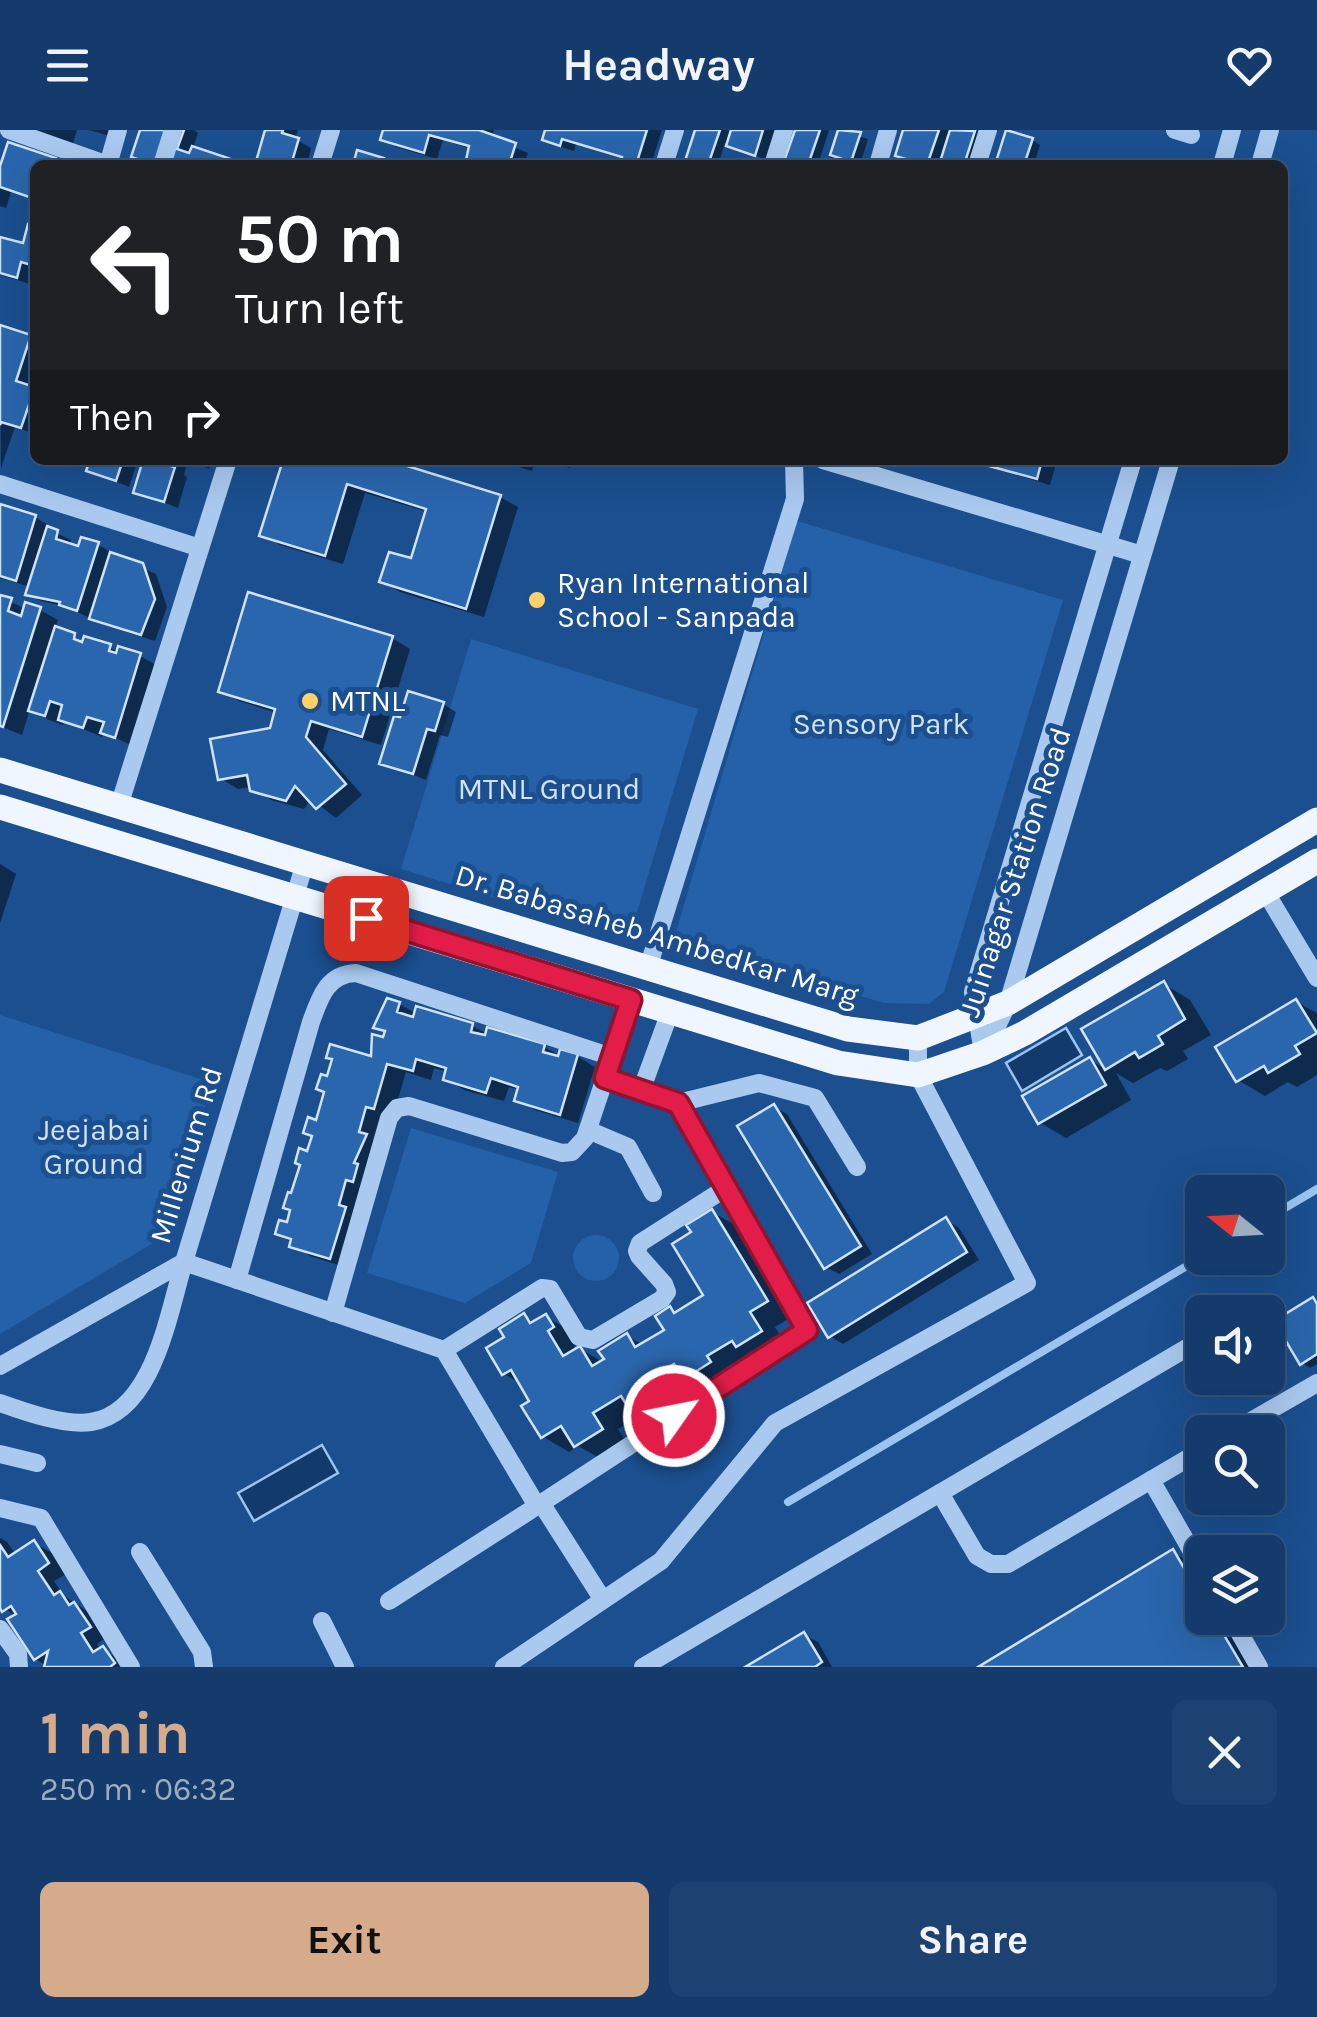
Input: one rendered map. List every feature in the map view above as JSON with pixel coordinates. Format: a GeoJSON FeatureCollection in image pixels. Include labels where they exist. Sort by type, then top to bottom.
{"type":"FeatureCollection","features":[{"type":"Feature","properties":{"kind":"main road","name":"Dr. Babasaheb Ambedkar Marg"},"geometry":{"type":"LineString","coordinates":[[0,770],[848,1029],[918,1038],[1008,1003],[1317,820]]}},
{"type":"Feature","properties":{"kind":"main road"},"geometry":{"type":"LineString","coordinates":[[0,807],[838,1063],[918,1075],[984,1053],[1026,1033],[1317,861]]}},
{"type":"Feature","properties":{"kind":"street"},"geometry":{"type":"LineString","coordinates":[[9,130],[94,160]]}},
{"type":"Feature","properties":{"kind":"street"},"geometry":{"type":"LineString","coordinates":[[109,160],[118,130]]}},
{"type":"Feature","properties":{"kind":"street"},"geometry":{"type":"LineString","coordinates":[[164,160],[173,130]]}},
{"type":"Feature","properties":{"kind":"street"},"geometry":{"type":"LineString","coordinates":[[322,160],[331,130]]}},
{"type":"Feature","properties":{"kind":"street"},"geometry":{"type":"LineString","coordinates":[[665,160],[674,130]]}},
{"type":"Feature","properties":{"kind":"street"},"geometry":{"type":"LineString","coordinates":[[775,160],[784,130]]}},
{"type":"Feature","properties":{"kind":"street"},"geometry":{"type":"LineString","coordinates":[[879,160],[888,130]]}},
{"type":"Feature","properties":{"kind":"street"},"geometry":{"type":"LineString","coordinates":[[979,160],[988,130]]}},
{"type":"Feature","properties":{"kind":"street"},"geometry":{"type":"LineString","coordinates":[[1223,160],[1232,130]]}},
{"type":"Feature","properties":{"kind":"street"},"geometry":{"type":"LineString","coordinates":[[1261,160],[1270,130]]}},
{"type":"Feature","properties":{"kind":"street"},"geometry":{"type":"LineString","coordinates":[[119,806],[226,465]]}},
{"type":"Feature","properties":{"kind":"street"},"geometry":{"type":"LineString","coordinates":[[648,968],[795,498],[794,465]]}},
{"type":"Feature","properties":{"kind":"street"},"geometry":{"type":"LineString","coordinates":[[858,465],[886,469],[1142,555]]}},
{"type":"Feature","properties":{"kind":"street","name":"Juinagar Station Road"},"geometry":{"type":"LineString","coordinates":[[984,1053],[973,992],[1132,465]]}},
{"type":"Feature","properties":{"kind":"street","name":"Juinagar Station Road"},"geometry":{"type":"LineString","coordinates":[[984,1053],[1008,1003],[1169,465]]}},
{"type":"Feature","properties":{"kind":"street"},"geometry":{"type":"LineString","coordinates":[[0,484],[200,548]]}},
{"type":"Feature","properties":{"kind":"street","name":"Millenium Rd"},"geometry":{"type":"LineString","coordinates":[[0,1366],[184,1262],[306,864]]}},
{"type":"Feature","properties":{"kind":"street"},"geometry":{"type":"LineString","coordinates":[[1265,891],[1317,978]]}},
{"type":"Feature","properties":{"kind":"street"},"geometry":{"type":"LineString","coordinates":[[237,1280],[311,1022],[320,996],[343,973],[356,973],[612,1057]]}},
{"type":"Feature","properties":{"kind":"street"},"geometry":{"type":"LineString","coordinates":[[333,1313],[389,1118],[398,1108],[409,1106],[562,1153],[579,1148],[631,1000]]}},
{"type":"Feature","properties":{"kind":"street"},"geometry":{"type":"LineString","coordinates":[[641,1091],[670,1012]]}},
{"type":"Feature","properties":{"kind":"street"},"geometry":{"type":"LineString","coordinates":[[504,1667],[661,1560],[774,1423],[1028,1283],[918,1075],[918,1038]]}},
{"type":"Feature","properties":{"kind":"street"},"geometry":{"type":"LineString","coordinates":[[605,1078],[678,1103],[759,1083],[814,1098],[857,1168]]}},
{"type":"Feature","properties":{"kind":"street"},"geometry":{"type":"LineString","coordinates":[[389,1601],[807,1330],[678,1103]]}},
{"type":"Feature","properties":{"kind":"street"},"geometry":{"type":"LineString","coordinates":[[588,1130],[628,1147],[652,1193]]}},
{"type":"Feature","properties":{"kind":"street"},"geometry":{"type":"LineString","coordinates":[[444,1350],[542,1288],[550,1289],[579,1337],[593,1340],[662,1299],[667,1292],[636,1251],[640,1243],[726,1188]]}},
{"type":"Feature","properties":{"kind":"street"},"geometry":{"type":"LineString","coordinates":[[0,1403],[40,1416],[90,1422],[124,1410],[146,1380],[184,1262],[444,1350],[603,1600]]}},
{"type":"Feature","properties":{"kind":"street"},"geometry":{"type":"LineString","coordinates":[[643,1667],[1185,1349]]}},
{"type":"Feature","properties":{"kind":"street"},"geometry":{"type":"LineString","coordinates":[[1261,1415],[1317,1383]]}},
{"type":"Feature","properties":{"kind":"street"},"geometry":{"type":"LineString","coordinates":[[0,1454],[37,1463]]}},
{"type":"Feature","properties":{"kind":"street"},"geometry":{"type":"LineString","coordinates":[[940,1493],[977,1556],[990,1564],[1008,1564],[1185,1460]]}},
{"type":"Feature","properties":{"kind":"street"},"geometry":{"type":"LineString","coordinates":[[1151,1480],[1185,1539]]}},
{"type":"Feature","properties":{"kind":"street"},"geometry":{"type":"LineString","coordinates":[[0,1508],[40,1518],[132,1667]]}},
{"type":"Feature","properties":{"kind":"street"},"geometry":{"type":"LineString","coordinates":[[140,1552],[202,1652],[204,1667]]}},
{"type":"Feature","properties":{"kind":"street"},"geometry":{"type":"LineString","coordinates":[[322,1621],[344,1667]]}},
{"type":"Feature","properties":{"kind":"street"},"geometry":{"type":"LineString","coordinates":[[0,1629],[18,1654],[18,1667]]}},
{"type":"Feature","properties":{"kind":"street"},"geometry":{"type":"LineString","coordinates":[[1240,1635],[1259,1667]]}},
{"type":"Feature","properties":{"kind":"green space","name":"Sensory Park"},"geometry":{"type":"Polygon","coordinates":[[[797,521],[1063,600],[944,992],[929,1004],[884,1003],[673,942],[797,521]]]}},
{"type":"Feature","properties":{"kind":"green space","name":"MTNL Ground"},"geometry":{"type":"Polygon","coordinates":[[[471,639],[698,709],[629,939],[401,869],[471,639]]]}},
{"type":"Feature","properties":{"kind":"green space","name":"Jeejabai Ground"},"geometry":{"type":"Polygon","coordinates":[[[0,1015],[213,1083],[165,1236],[0,1334],[0,1015]]]}},
{"type":"Feature","properties":{"kind":"green space"},"geometry":{"type":"Polygon","coordinates":[[[411,1128],[558,1172],[531,1263],[465,1303],[367,1273],[411,1128]]]}},
{"type":"Feature","properties":{"kind":"green space"},"geometry":{"type":"Polygon","coordinates":[[[596,1235],[612,1242],[619,1258],[612,1274],[596,1281],[580,1274],[573,1258],[580,1242],[596,1235]]]}},
{"type":"Feature","properties":{"kind":"shaded area"},"geometry":{"type":"Polygon","coordinates":[[[1066,1028],[1082,1055],[1022,1091],[1006,1063],[1066,1028]]]}},
{"type":"Feature","properties":{"kind":"shaded area"},"geometry":{"type":"Polygon","coordinates":[[[322,1445],[338,1473],[254,1521],[238,1493],[322,1445]]]}},
{"type":"Feature","properties":{"kind":"building"},"geometry":{"type":"Polygon","coordinates":[[[140,130],[184,130],[177,149],[189,153],[192,146],[234,160],[140,160],[131,157],[140,130]]]}},
{"type":"Feature","properties":{"kind":"building"},"geometry":{"type":"Polygon","coordinates":[[[265,130],[283,130],[282,133],[299,138],[292,160],[256,160],[265,130]]]}},
{"type":"Feature","properties":{"kind":"building"},"geometry":{"type":"Polygon","coordinates":[[[383,130],[479,130],[516,143],[511,160],[466,160],[469,146],[429,135],[424,153],[380,140],[383,130]]]}},
{"type":"Feature","properties":{"kind":"building"},"geometry":{"type":"Polygon","coordinates":[[[545,130],[647,130],[638,160],[621,160],[622,157],[562,139],[560,146],[542,140],[545,130]]]}},
{"type":"Feature","properties":{"kind":"building"},"geometry":{"type":"Polygon","coordinates":[[[695,130],[720,130],[710,160],[685,160],[695,130]]]}},
{"type":"Feature","properties":{"kind":"building"},"geometry":{"type":"Polygon","coordinates":[[[731,130],[763,130],[755,156],[726,146],[731,130]]]}},
{"type":"Feature","properties":{"kind":"building"},"geometry":{"type":"Polygon","coordinates":[[[795,130],[820,130],[810,160],[784,160],[795,130]]]}},
{"type":"Feature","properties":{"kind":"building"},"geometry":{"type":"Polygon","coordinates":[[[838,130],[861,132],[852,160],[830,155],[838,130]]]}},
{"type":"Feature","properties":{"kind":"building"},"geometry":{"type":"Polygon","coordinates":[[[903,130],[939,130],[929,160],[895,156],[903,130]]]}},
{"type":"Feature","properties":{"kind":"building"},"geometry":{"type":"Polygon","coordinates":[[[950,130],[975,131],[966,160],[941,160],[950,130]]]}},
{"type":"Feature","properties":{"kind":"building"},"geometry":{"type":"Polygon","coordinates":[[[1006,130],[1033,138],[1026,160],[997,160],[1006,130]]]}},
{"type":"Feature","properties":{"kind":"building"},"geometry":{"type":"Polygon","coordinates":[[[8,142],[56,158],[30,160],[30,197],[0,187],[0,166],[8,142]]]}},
{"type":"Feature","properties":{"kind":"building"},"geometry":{"type":"Polygon","coordinates":[[[357,150],[384,158],[383,160],[354,160],[357,150]]]}},
{"type":"Feature","properties":{"kind":"building"},"geometry":{"type":"Polygon","coordinates":[[[30,225],[30,265],[21,262],[17,278],[0,273],[0,237],[23,243],[30,225]]]}},
{"type":"Feature","properties":{"kind":"building"},"geometry":{"type":"Polygon","coordinates":[[[0,325],[30,335],[16,381],[30,385],[30,402],[21,428],[1,422],[0,425],[0,325]]]}},
{"type":"Feature","properties":{"kind":"building"},"geometry":{"type":"Polygon","coordinates":[[[88,465],[121,465],[116,481],[86,471],[88,465]]]}},
{"type":"Feature","properties":{"kind":"building"},"geometry":{"type":"Polygon","coordinates":[[[141,465],[175,467],[164,502],[133,493],[141,465]]]}},
{"type":"Feature","properties":{"kind":"building"},"geometry":{"type":"Polygon","coordinates":[[[281,465],[404,465],[501,495],[466,609],[379,582],[389,552],[411,558],[426,509],[347,484],[325,556],[259,536],[281,465]]]}},
{"type":"Feature","properties":{"kind":"building"},"geometry":{"type":"Polygon","coordinates":[[[985,465],[1041,465],[1037,479],[985,465]]]}},
{"type":"Feature","properties":{"kind":"building"},"geometry":{"type":"Polygon","coordinates":[[[0,504],[36,515],[16,581],[0,576],[0,504]]]}},
{"type":"Feature","properties":{"kind":"building"},"geometry":{"type":"Polygon","coordinates":[[[47,526],[58,530],[56,539],[78,546],[81,537],[99,542],[77,611],[59,605],[60,602],[25,595],[47,526]]]}},
{"type":"Feature","properties":{"kind":"building"},"geometry":{"type":"Polygon","coordinates":[[[110,552],[143,563],[155,599],[141,635],[89,619],[110,552]]]}},
{"type":"Feature","properties":{"kind":"building","name":"MTNL"},"geometry":{"type":"Polygon","coordinates":[[[248,592],[393,636],[362,737],[311,721],[306,737],[346,784],[316,809],[295,786],[286,801],[250,791],[247,775],[218,780],[210,739],[270,728],[275,709],[218,692],[248,592]]]}},
{"type":"Feature","properties":{"kind":"building"},"geometry":{"type":"Polygon","coordinates":[[[0,595],[12,598],[8,611],[21,616],[25,602],[41,607],[3,727],[0,726],[0,595]]]}},
{"type":"Feature","properties":{"kind":"building"},"geometry":{"type":"Polygon","coordinates":[[[55,626],[75,633],[74,639],[82,642],[84,636],[111,644],[109,651],[116,653],[118,646],[141,653],[115,738],[100,733],[104,722],[87,717],[83,728],[58,720],[62,705],[50,701],[45,716],[28,711],[55,626]]]}},
{"type":"Feature","properties":{"kind":"building"},"geometry":{"type":"Polygon","coordinates":[[[408,691],[444,702],[435,731],[427,729],[413,774],[379,764],[394,716],[400,717],[408,691]]]}},
{"type":"Feature","properties":{"kind":"building"},"geometry":{"type":"Polygon","coordinates":[[[1164,981],[1185,1019],[1158,1036],[1163,1044],[1139,1058],[1135,1052],[1105,1070],[1081,1029],[1164,981]]]}},
{"type":"Feature","properties":{"kind":"building"},"geometry":{"type":"Polygon","coordinates":[[[387,998],[400,1002],[397,1012],[413,1017],[416,1006],[473,1023],[471,1032],[485,1035],[487,1027],[545,1044],[543,1052],[558,1056],[560,1049],[578,1054],[560,1115],[514,1101],[518,1087],[491,1078],[486,1093],[443,1080],[446,1068],[416,1059],[413,1071],[387,1064],[374,1109],[366,1107],[359,1132],[367,1134],[354,1163],[358,1164],[353,1182],[346,1180],[339,1205],[346,1207],[330,1259],[289,1247],[291,1239],[275,1234],[279,1220],[287,1222],[290,1210],[283,1208],[300,1165],[295,1163],[299,1148],[307,1151],[312,1136],[303,1133],[308,1117],[316,1120],[324,1092],[316,1089],[321,1074],[327,1076],[332,1059],[326,1058],[330,1044],[371,1056],[372,1034],[383,1037],[385,1031],[373,1028],[387,998]]]}},
{"type":"Feature","properties":{"kind":"building"},"geometry":{"type":"Polygon","coordinates":[[[1296,999],[1317,1033],[1295,1046],[1300,1054],[1268,1073],[1264,1066],[1236,1082],[1215,1047],[1296,999]]]}},
{"type":"Feature","properties":{"kind":"building"},"geometry":{"type":"Polygon","coordinates":[[[1090,1057],[1106,1085],[1038,1124],[1022,1096],[1090,1057]]]}},
{"type":"Feature","properties":{"kind":"building"},"geometry":{"type":"Polygon","coordinates":[[[774,1104],[861,1246],[824,1269],[737,1126],[774,1104]]]}},
{"type":"Feature","properties":{"kind":"building"},"geometry":{"type":"Polygon","coordinates":[[[712,1209],[768,1301],[750,1312],[762,1331],[736,1347],[732,1341],[707,1356],[711,1362],[684,1379],[674,1364],[650,1378],[660,1394],[631,1412],[621,1396],[593,1413],[603,1429],[574,1447],[561,1426],[541,1438],[521,1406],[529,1401],[511,1370],[502,1375],[486,1348],[504,1337],[499,1329],[524,1313],[530,1323],[546,1314],[554,1327],[548,1331],[563,1356],[580,1346],[592,1366],[604,1359],[598,1351],[627,1333],[635,1347],[664,1330],[655,1316],[670,1306],[674,1313],[703,1295],[672,1244],[691,1232],[686,1225],[712,1209]]]}},
{"type":"Feature","properties":{"kind":"building"},"geometry":{"type":"Polygon","coordinates":[[[946,1217],[967,1252],[828,1338],[807,1303],[946,1217]]]}},
{"type":"Feature","properties":{"kind":"building"},"geometry":{"type":"Polygon","coordinates":[[[1313,1297],[1317,1304],[1317,1354],[1300,1365],[1285,1340],[1285,1314],[1313,1297]]]}},
{"type":"Feature","properties":{"kind":"building"},"geometry":{"type":"Polygon","coordinates":[[[34,1540],[49,1563],[38,1571],[54,1595],[60,1591],[69,1605],[74,1602],[91,1627],[81,1633],[93,1652],[103,1646],[115,1663],[110,1667],[44,1667],[48,1651],[34,1660],[7,1619],[16,1614],[11,1606],[2,1612],[0,1545],[8,1557],[34,1540]]]}},
{"type":"Feature","properties":{"kind":"building"},"geometry":{"type":"Polygon","coordinates":[[[1173,1549],[1185,1570],[1185,1635],[1224,1635],[1243,1667],[978,1667],[1173,1549]]]}},
{"type":"Feature","properties":{"kind":"building"},"geometry":{"type":"Polygon","coordinates":[[[804,1632],[822,1662],[815,1667],[745,1667],[804,1632]]]}},
{"type":"Feature","properties":{"kind":"waterway"},"geometry":{"type":"LineString","coordinates":[[1285,1208],[1317,1189]]}},
{"type":"Feature","properties":{"kind":"waterway"},"geometry":{"type":"LineString","coordinates":[[788,1502],[1185,1267]]}},
{"type":"Feature","properties":{"kind":"place","name":"Ryan International School - Sanpada"},"geometry":{"type":"Point","coordinates":[537,600]}},
{"type":"Feature","properties":{"kind":"place","name":"MTNL"},"geometry":{"type":"Point","coordinates":[310,701]}},
{"type":"Feature","properties":{"kind":"route"},"geometry":{"type":"LineString","coordinates":[[366,918],[631,1000],[605,1078],[678,1103],[807,1330],[674,1416]]}}]}
